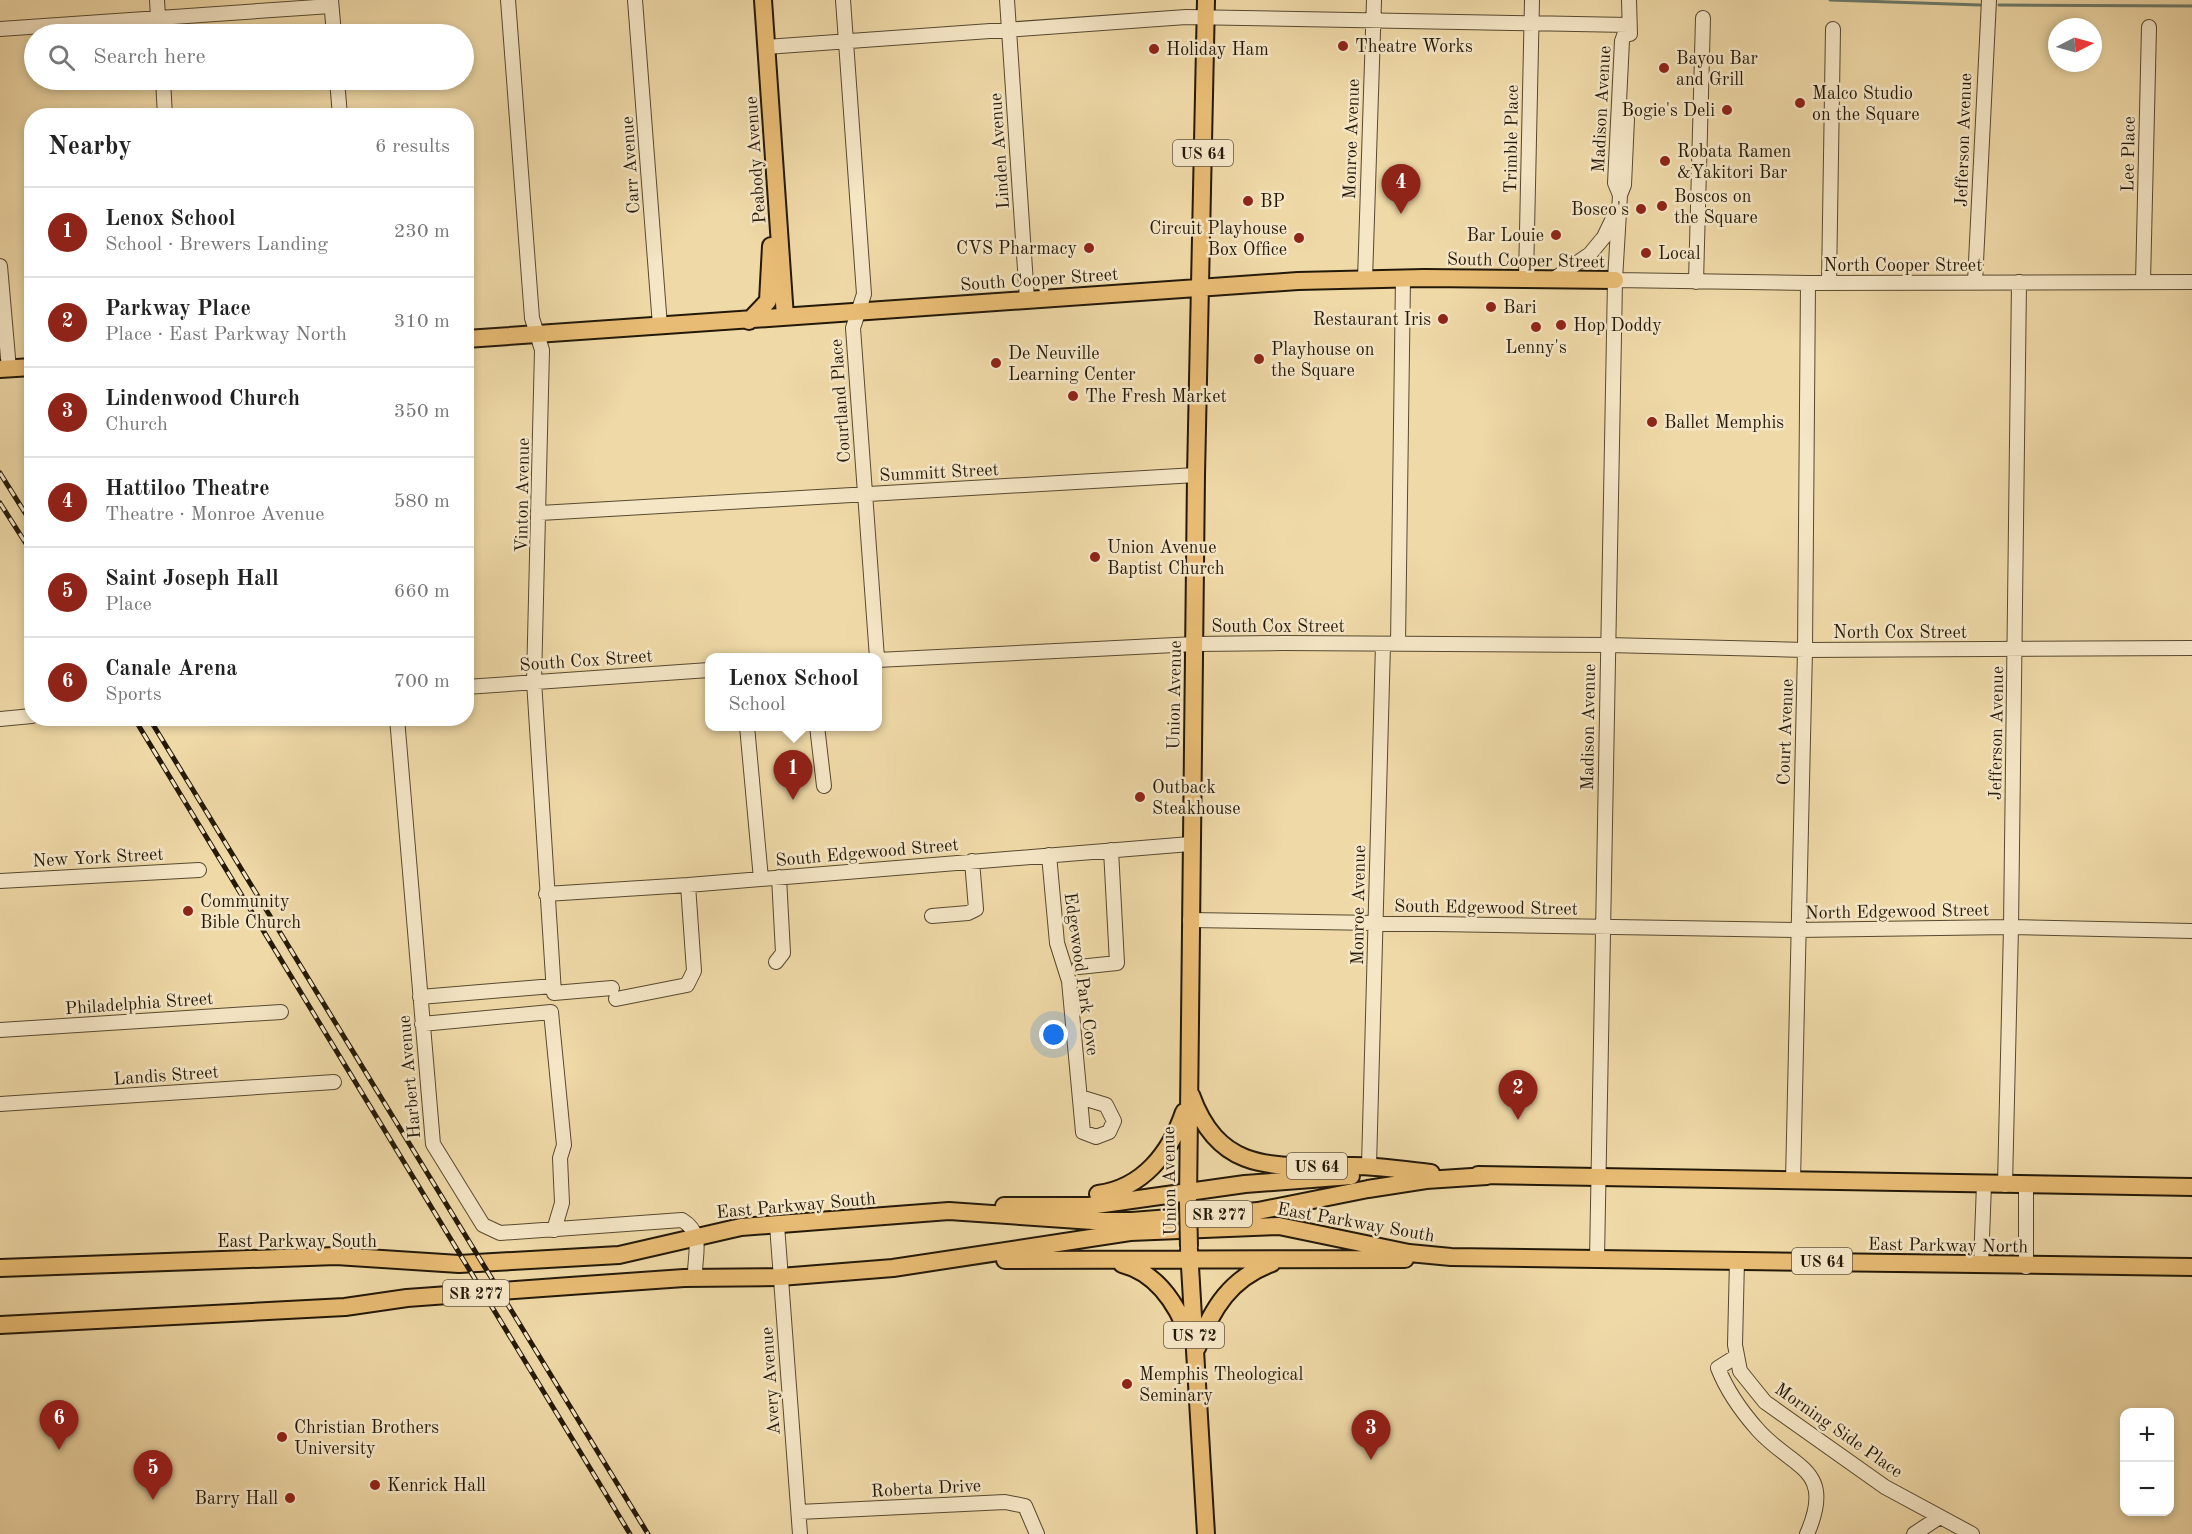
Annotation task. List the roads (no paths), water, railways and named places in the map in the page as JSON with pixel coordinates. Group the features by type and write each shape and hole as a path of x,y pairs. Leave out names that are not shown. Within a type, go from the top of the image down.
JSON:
{"main road":[{"name":"Peabody Avenue","path":"763,0 785,317"},
{"name":"Union Avenue","path":"1206,0 1190,844 1187,1197 1206,1534"},
{"path":"749,321 768,301 772,227 778,220"},
{"name":"South Cooper Street","path":"474,338 749,321 1199,287 1403,278 1615,280"},
{"path":"4,369 24,368"},
{"name":"US 64","path":"1188,1085 1197,1112 1221,1145 1241,1158 1268,1165 1369,1166 1487,1176 2192,1187"},
{"path":"949,1211 1116,1192 1135,1183 1154,1166 1172,1140 1188,1103"},
{"path":"1023,1204 1089,1206 1187,1197 1312,1179 1432,1173"},
{"name":"East Parkway South","path":"0,1268 336,1256 459,1264 619,1255 697,1235 741,1227 949,1211 1093,1221 1143,1220 1258,1212 1368,1189 1426,1180 1487,1176"},
{"name":"East Parkway South","path":"0,1325 345,1307 408,1298 695,1278 780,1277 893,1268 1095,1235 1279,1226 1409,1254 1451,1257"},
{"path":"952,1260 1108,1260 1189,1253"},
{"name":"US 64","path":"1189,1253 1281,1260 1451,1257"},
{"name":"East Parkway North","path":"1451,1257 2192,1268"},
{"path":"1108,1260 1131,1266 1153,1278 1171,1300 1184,1322 1195,1354"},
{"path":"1195,1354 1218,1302 1236,1282 1256,1269 1281,1260"}],"street":[{"path":"157,0 158,24"},
{"name":"Vinton Avenue","path":"508,0 532,318 542,350 540,513 534,681 553,990"},
{"name":"Carr Avenue","path":"635,0 660,326"},
{"name":"Courtland Place","path":"843,0 864,294 853,328 877,653"},
{"name":"Linden Avenue","path":"1007,0 1027,299"},
{"name":"Monroe Avenue","path":"1365,280 1374,0"},
{"name":"Trimble Place","path":"1526,278 1532,0"},
{"name":"Madison Avenue","path":"1597,1259 1615,280 1619,200 1615,183 1622,41 1628,25 1629,0"},
{"name":"Jefferson Avenue","path":"1976,282 1989,0"},
{"path":"61,24 331,3 333,24"},
{"path":"766,47 1186,17 1628,25"},
{"path":"1696,282 1703,18"},
{"path":"0,29 24,27"},
{"name":"Lee Place","path":"2143,282 2149,27"},
{"path":"1829,283 1833,29"},
{"path":"163,90 164,108"},
{"path":"338,90 339,108"},
{"path":"1554,279 1590,254 1604,237 1619,200"},
{"path":"0,266 4,369"},
{"path":"1398,644 1403,278"},
{"name":"North Cooper Street","path":"1615,280 1808,283 2192,282"},
{"name":"Jefferson Avenue","path":"2005,1185 2011,927 2019,282"},
{"name":"Court Avenue","path":"1793,1181 1805,650 1808,283"},
{"name":"Summitt Street","path":"540,513 1196,475"},
{"name":"South Cox Street","path":"882,658 1195,644 1608,645"},
{"name":"Monroe Avenue","path":"1369,1166 1383,644"},
{"name":"North Cox Street","path":"1608,645 1805,650 2192,648"},
{"name":"South Cox Street","path":"474,686 705,670"},
{"path":"0,719 24,717"},
{"name":"Harbert Avenue","path":"398,726 433,1144 442,1164 483,1225 500,1233 682,1221 693,1227 697,1235"},
{"path":"747,731 761,879"},
{"path":"818,731 824,786"},
{"name":"South Edgewood Street","path":"546,894 688,885 1190,844"},
{"path":"1078,967 1117,963 1111,850"},
{"name":"Edgewood Park Cove","path":"1049,855 1057,943 1069,981 1080,1097"},
{"path":"932,916 968,913 976,909 972,861"},
{"name":"New York Street","path":"0,881 199,870"},
{"path":"776,962 783,952 779,877"},
{"path":"420,997 553,990 614,993 687,985 692,980 694,971 688,885"},
{"name":"South Edgewood Street","path":"1190,920 1602,927"},
{"name":"North Edgewood Street","path":"1602,927 1797,930 2011,927 2192,930"},
{"name":"Philadelphia Street","path":"0,1030 281,1012"},
{"path":"422,1024 551,1012 564,1145 560,1158 562,1203 554,1230"},
{"name":"Landis Street","path":"0,1104 334,1083"},
{"path":"1981,1264 1984,1184"},
{"path":"2026,1184 2026,1267"},
{"name":"Avery Avenue","path":"777,1225 800,1534"},
{"path":"695,1278 697,1235"},
{"name":"Morning Side Place","path":"1737,1260 1737,1356 1740,1371 1765,1402 1885,1487 1938,1518 1972,1534"},
{"path":"1737,1356 1718,1368 1725,1386 1760,1432 1799,1463 1813,1483 1817,1511 1807,1534"},
{"name":"Roberta Drive","path":"799,1512 1005,1502 1024,1506 1037,1534"},
{"path":"1914,1534 1938,1518"}],"waterway":[{"path":"1830,0 1980,5"},
{"path":"1999,5 2192,6"}],"railway":[{"path":"0,473 24,511"},
{"path":"0,503 24,540"},
{"path":"139,726 630,1534"},
{"path":"154,726 648,1534"}],"place":[{"name":"Theatre Works","path":"1343,46"},
{"name":"Holiday Ham","path":"1154,49"},
{"name":"Bayou Bar and Grill","path":"1664,68"},
{"name":"Malco Studio on the Square","path":"1800,103"},
{"name":"Bogie's Deli","path":"1727,110"},
{"name":"Robata Ramen &Yakitori Bar","path":"1665,161"},
{"name":"BP","path":"1248,201"},
{"name":"Boscos on the Square","path":"1662,206"},
{"name":"Bosco's","path":"1641,209"},
{"name":"Hattiloo Theatre","path":"1401,214"},
{"name":"Bar Louie","path":"1556,235"},
{"name":"Circuit Playhouse Box Office","path":"1299,238"},
{"name":"CVS Pharmacy","path":"1089,248"},
{"name":"Local","path":"1646,253"},
{"name":"Bari","path":"1491,307"},
{"name":"Restaurant Iris","path":"1443,319"},
{"name":"Hop Doddy","path":"1561,325"},
{"name":"Lenny's","path":"1536,327"},
{"name":"Playhouse on the Square","path":"1259,359"},
{"name":"De Neuville Learning Center","path":"996,363"},
{"name":"The Fresh Market","path":"1073,396"},
{"name":"Ballet Memphis","path":"1652,422"},
{"name":"Union Avenue Baptist Church","path":"1095,557"},
{"name":"Outback Steakhouse","path":"1140,797"},
{"name":"Lenox School","path":"793,800"},
{"name":"Community Bible Church","path":"188,911"},
{"name":"Parkway Place","path":"1518,1120"},
{"name":"Memphis Theological Seminary","path":"1127,1384"},
{"name":"Christian Brothers University","path":"282,1437"},
{"name":"Canale Arena","path":"59,1450"},
{"name":"Lindenwood Church","path":"1371,1460"},
{"name":"Kenrick Hall","path":"375,1485"},
{"name":"Barry Hall","path":"290,1498"},
{"name":"Saint Joseph Hall","path":"153,1500"}]}
